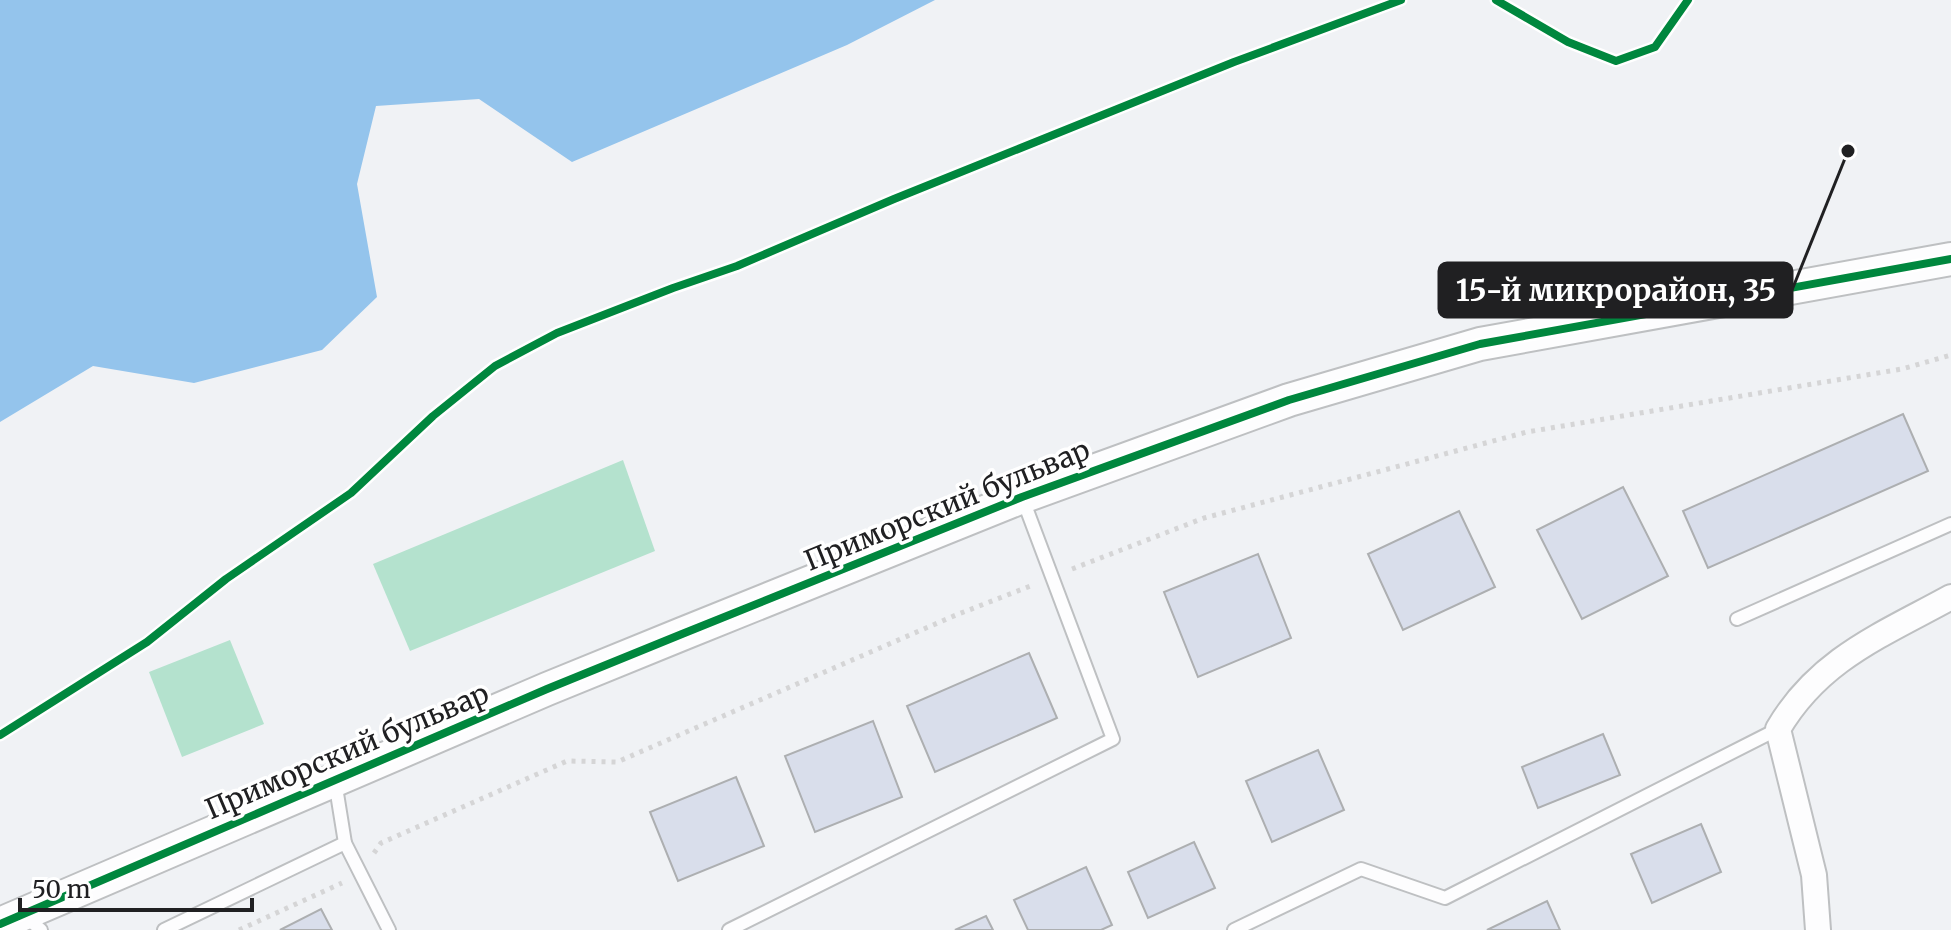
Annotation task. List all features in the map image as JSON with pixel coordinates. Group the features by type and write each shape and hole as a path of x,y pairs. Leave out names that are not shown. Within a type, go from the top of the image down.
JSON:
{"street":[{"name":"Приморский бульвар","path":"21,923 335,780 547,689 1022,497 1289,400 1480,344 1951,259"},
{"path":"1818,930 1814,875 1778,729 1791,706 1841,657 1951,597"}],"lane":[{"path":"729,930 1113,739 1022,497"},
{"path":"1737,619 1951,524"},
{"path":"1234,930 1361,869 1445,898 1778,729"},
{"path":"335,780 345,843 389,930"},
{"path":"164,930 345,843"}],"green space":[{"path":"623,460 655,551 410,651 373,564"},
{"path":"230,640 264,724 182,757 149,672"}],"water":[{"path":"0,0 935,0 847,45 572,162 479,99 376,106 357,184 377,297 322,350 194,383 93,366 0,422"}],"building":[{"path":"1903,414 1928,471 1708,568 1683,511"},
{"path":"1623,487 1668,576 1582,619 1537,530"},
{"path":"1459,511 1495,587 1403,630 1368,554"},
{"path":"1258,554 1291,638 1198,677 1164,592"},
{"path":"1029,653 1057,718 935,772 907,706"},
{"path":"873,721 902,797 815,832 785,756"},
{"path":"1603,734 1620,775 1538,808 1522,767"},
{"path":"1318,750 1344,810 1272,842 1246,781"},
{"path":"736,777 764,846 678,881 650,812"},
{"path":"1701,824 1721,872 1652,903 1631,854"},
{"path":"1194,842 1215,888 1148,918 1128,872"},
{"path":"1086,867 1112,925 1101,930 1028,930 1014,900"},
{"path":"1547,901 1560,930 1487,930"},
{"path":"321,909 332,930 280,930"},
{"path":"986,916 993,930 955,930"}],"cycle path":[{"path":"0,735 147,642 226,579 351,493 433,416 495,366 557,333 737,266 1234,62 1401,0"},
{"path":"1496,0 1568,42 1616,61 1655,47 1688,0"},
{"path":"0,924 682,634 1022,497 1289,400 1480,344 1951,259"}],"place":[{"name":"15-й микрорайон, 35","path":"1848,151"}]}
